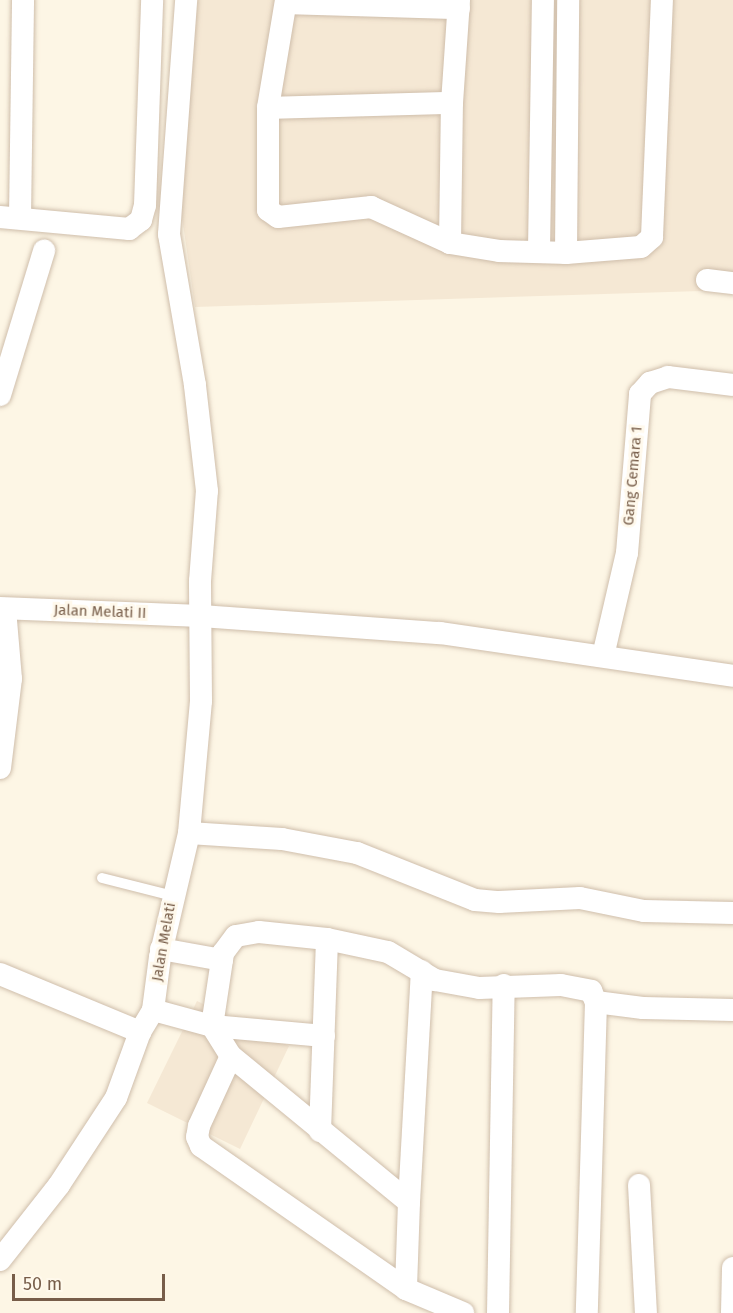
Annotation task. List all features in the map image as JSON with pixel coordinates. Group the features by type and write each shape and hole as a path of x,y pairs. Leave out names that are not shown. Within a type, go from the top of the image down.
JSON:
{"street":[{"path":"23,0 10,218 129,229 141,220 146,205 152,0"},
{"name":"Jalan Melati","path":"0,1260 59,1185 116,1098 140,1032 153,1010 161,949 189,833 201,701 200,581 207,490 195,385 169,234 186,0"},
{"path":"539,250 543,0"},
{"path":"566,253 568,0"},
{"path":"450,243 452,103 459,4 286,1 268,108 267,200 273,216 371,207 450,243 500,251 539,250 566,253 642,248 652,237 662,0"},
{"path":"268,108 452,103"},
{"path":"2,380 44,251"},
{"path":"707,280 733,283"},
{"name":"Gang Cemara 1","path":"603,656 627,553 640,394 650,383 668,377 733,385"},
{"path":"0,768 10,679 2,608"},
{"name":"Jalan Melati II","path":"2,608 201,616 440,633 733,676"},
{"path":"189,833 282,839 357,853 475,900 499,902 553,896 580,898 644,911 733,913"},
{"path":"409,1202 231,1056 212,1026 222,960 230,940 246,933 327,939 388,952 435,980 479,988 504,985 579,986 591,992 596,1002 587,1313"},
{"path":"320,1131 327,939"},
{"path":"161,949 222,960"},
{"path":"406,1289 422,971"},
{"path":"0,974 140,1032"},
{"path":"498,1313 504,985"},
{"path":"596,1002 643,1008 733,1010"},
{"path":"153,1010 212,1026 324,1036"},
{"path":"231,1056 199,1126 197,1137 201,1146 406,1289 463,1313"},
{"path":"639,1185 646,1313"},
{"path":"732,1313 733,1268"}],"lane":[{"path":"102,878 172,896"}],"shaded area":[{"path":"198,0 733,0 733,290 195,307 179,196"},
{"path":"197,1001 289,1046 240,1149 147,1103"}]}
